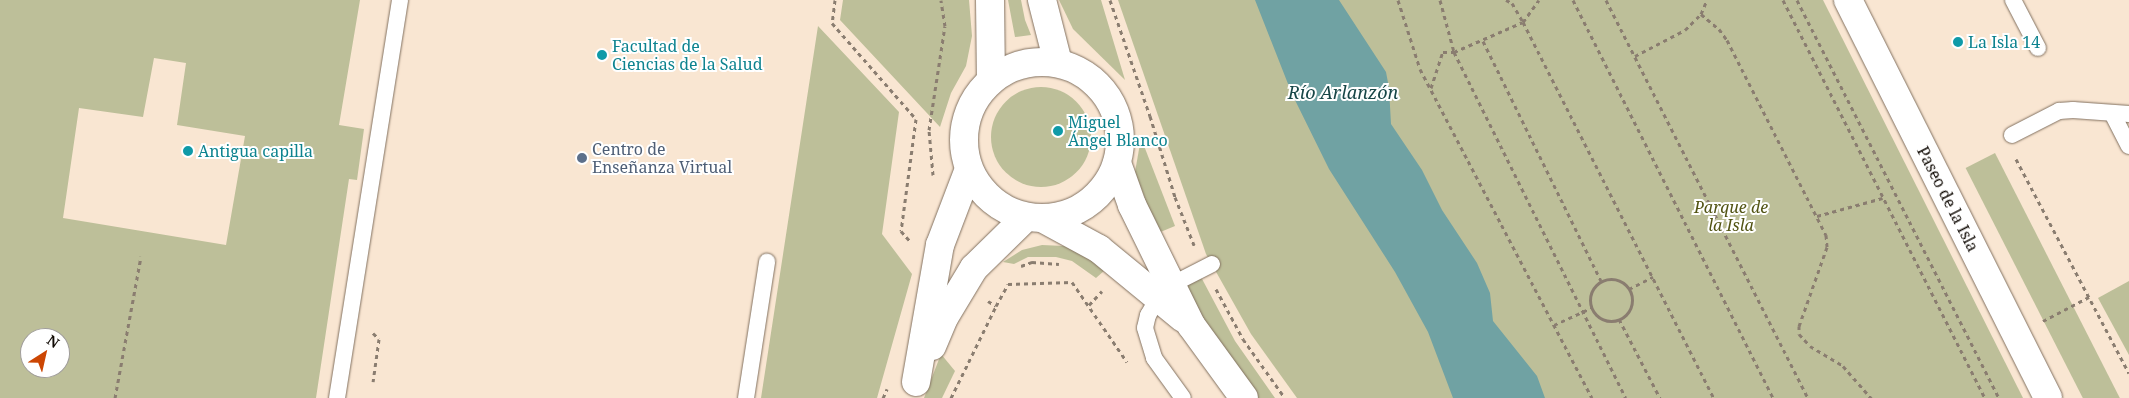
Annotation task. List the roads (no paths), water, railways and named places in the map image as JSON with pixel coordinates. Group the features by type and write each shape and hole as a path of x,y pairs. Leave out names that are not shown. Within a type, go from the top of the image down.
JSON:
{"main road":[{"path":"990,0 991,80"},
{"path":"1042,0 1058,63"},
{"name":"Paseo de la Isla","path":"1848,0 2048,398"},
{"path":"913,390 945,316 974,268 1034,218 1071,212 1096,197 1109,182 1117,163 1121,145 1120,127 1114,109 1105,92 1092,79 1076,69 1058,63 1041,61 1023,63 1006,70 991,80 977,94 966,121 964,150 969,169 978,186 991,200 1007,210 1034,218 1099,249 1165,291"},
{"path":"1117,163 1165,291 1244,398"},
{"path":"913,390 940,245 969,169"}],"lane":[{"path":"337,398 400,0"},
{"path":"2013,0 2038,48"},
{"path":"2012,134 2059,111 2073,110 2129,114"},
{"path":"2112,113 2129,146"},
{"path":"746,398 767,262"},
{"path":"1183,398 1154,358 1145,328 1148,315 1165,291 1208,266"}],"water":[{"name":"Río Arlanzón","path":"1255,0 1339,0 1386,72 1391,124 1422,170 1442,210 1477,263 1490,293 1493,321 1537,376 1545,398 1453,398 1428,332 1395,272 1329,169 1292,94"}],"place":[{"name":"La Isla 14","path":"1958,42"},
{"name":"Facultad de Ciencias de la Salud","path":"602,55"},
{"name":"Miguel Ángel Blanco","path":"1058,131"},
{"name":"Antigua capilla","path":"188,151"},
{"name":"Centro de Enseñanza Virtual","path":"582,158"}],"park label":[{"name":"Parque de la Isla","path":"1731,216"}]}
